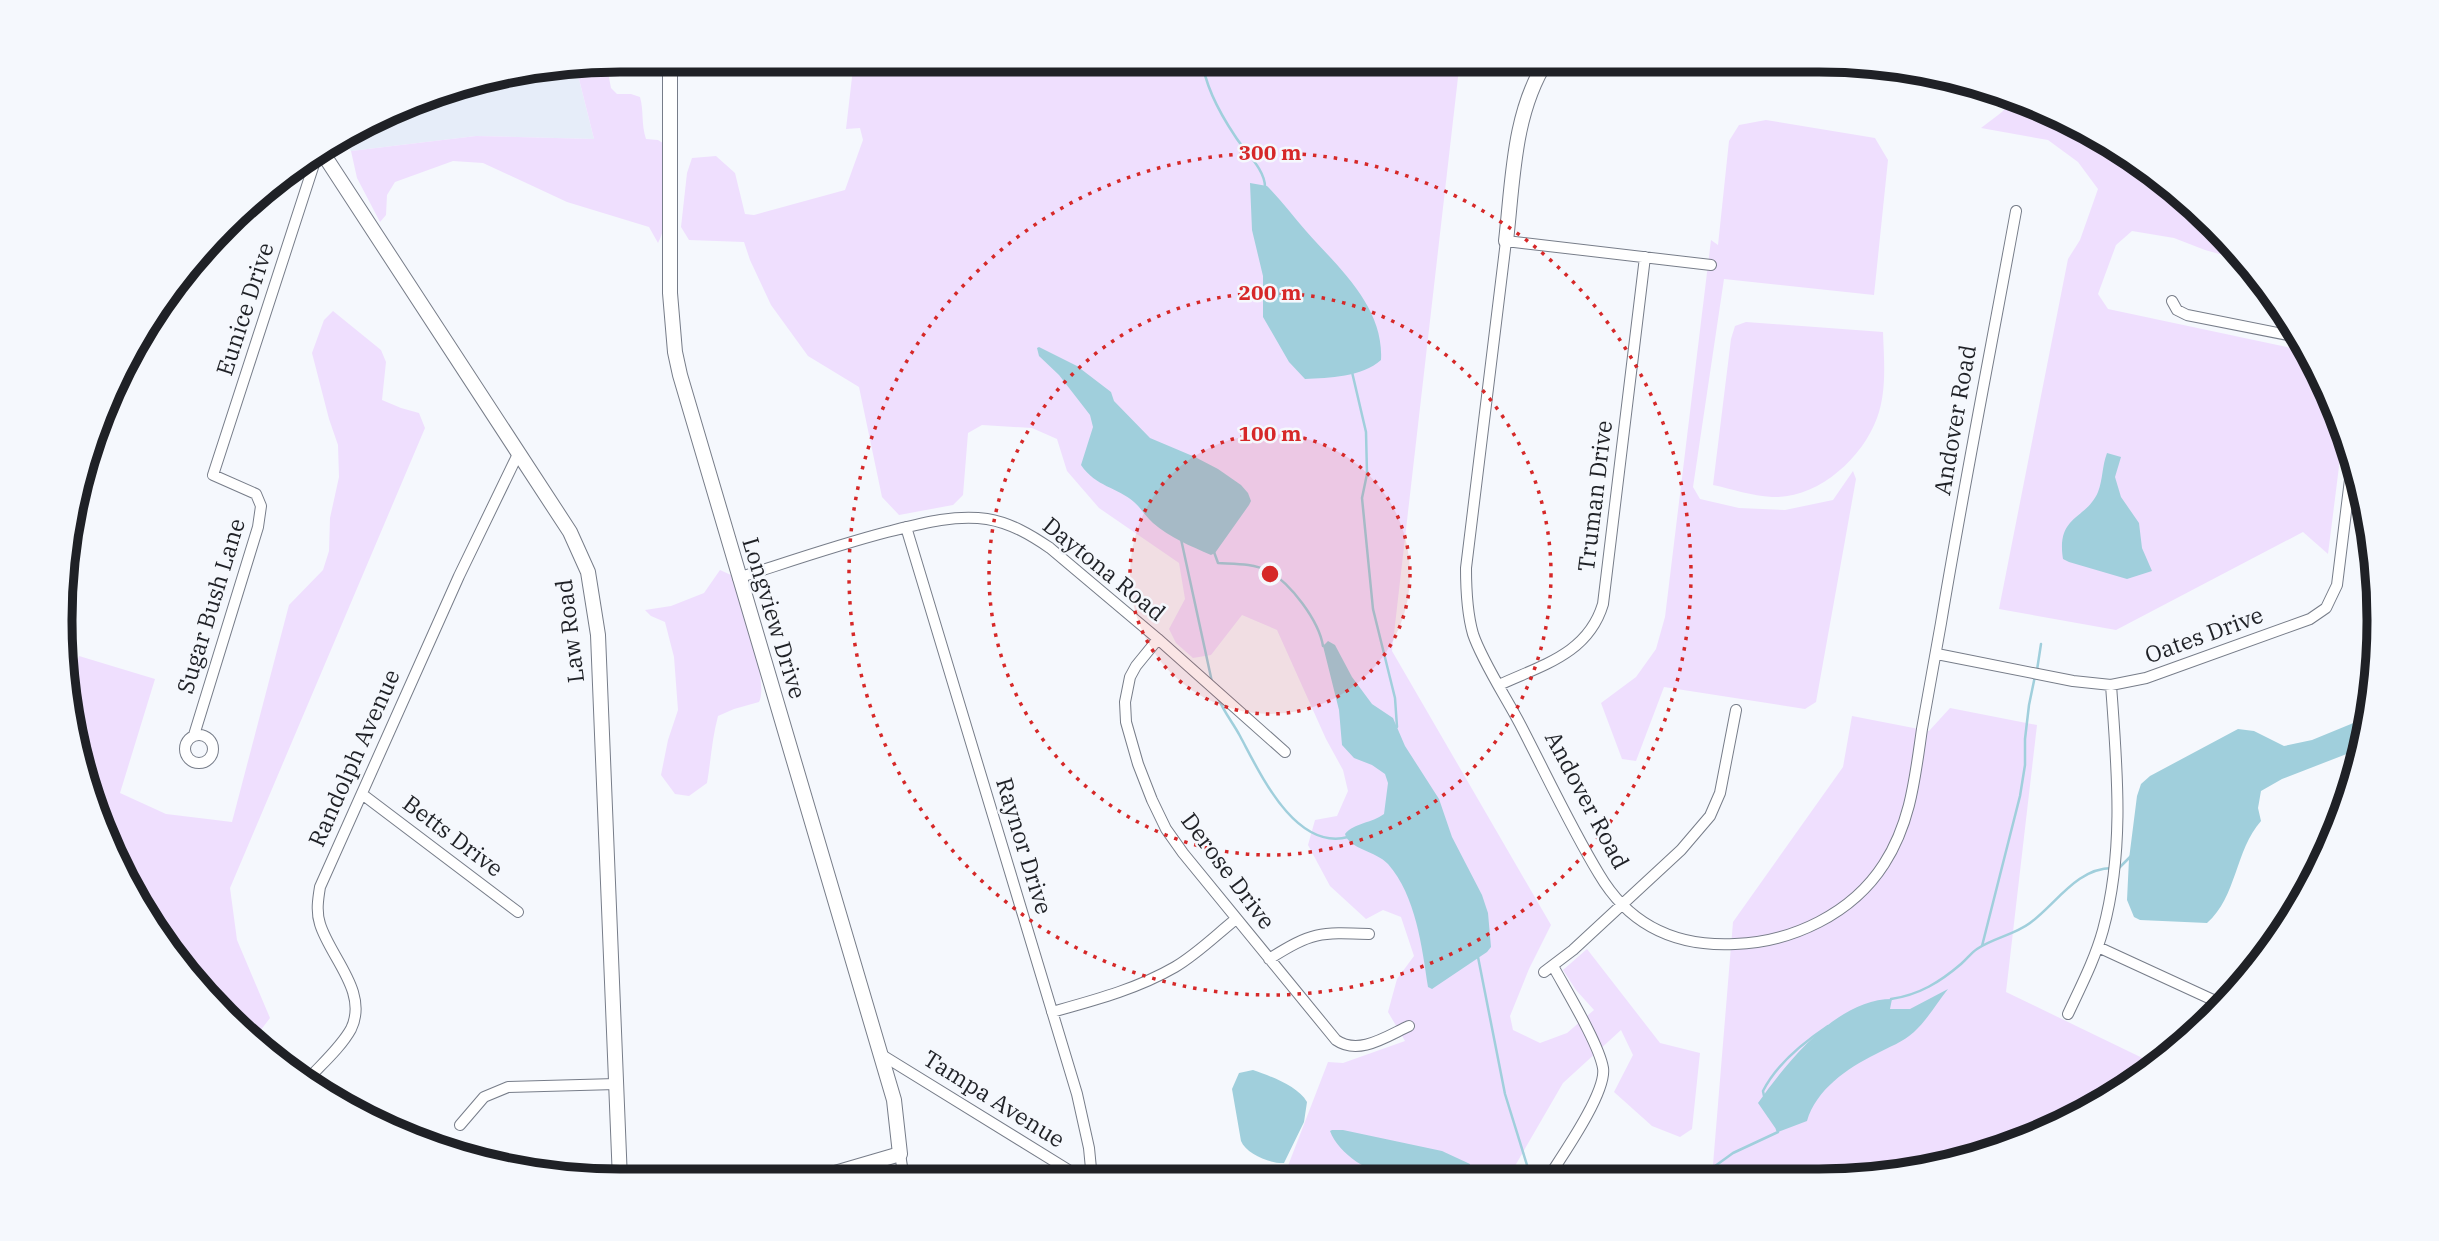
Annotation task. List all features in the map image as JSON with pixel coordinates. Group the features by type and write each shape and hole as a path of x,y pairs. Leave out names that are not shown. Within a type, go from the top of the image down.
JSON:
{"street":[{"name":"Longview Drive","path":"670,72 670,293 675,352 685,396 738,578 882,1055 894,1100 902,1169"},
{"name":"Andover Road","path":"1540,72 1522,114 1466,577 1468,612 1474,638 1601,879 1633,916 1670,936 1729,945 1767,941 1792,934 1827,918 1863,890 1878,873 1904,826 1912,798 2016,211"},
{"name":"Law Road","path":"326,158 570,531 592,585 598,635 620,1169"},
{"name":"Eunice Drive","path":"213,475 314,166"},
{"path":"1506,241 1712,265"},
{"name":"Truman Drive","path":"1499,685 1571,651 1586,638 1599,616 1603,604 1645,257"},
{"path":"2172,301 2177,310 2187,315 2287,335"},
{"name":"Randolph Avenue","path":"312,1074 346,1036 354,1019 356,1006 353,993 320,925 317,900 320,887 459,576 519,452"},
{"name":"Sugar Bush Lane","path":"194,735 258,527 261,506 256,494 213,475"},
{"name":"Oates Drive","path":"1937,654 2073,681 2111,685 2146,678 2310,619 2321,612 2333,597 2337,585 2350,481"},
{"name":"Daytona Road","path":"738,578 906,527 967,518 986,519 1023,531 1050,548 1285,752"},
{"name":"Raynor Drive","path":"906,527 1077,1094 1091,1169"},
{"name":"Derose Drive","path":"1158,639 1143,655 1130,677 1125,702 1126,722 1139,764 1166,829 1236,919 1341,1043 1366,1045 1409,1026"},
{"path":"2068,1014 2098,947 2112,889 2117,853 2116,755 2111,685"},
{"path":"1554,1169 1601,1088 1603,1067 1593,1043 1548,969 1623,905 1681,850 1710,816 1720,793 1736,710"},
{"name":"Betts Drive","path":"362,794 518,912"},
{"path":"1052,1012 1116,994 1147,981 1178,965 1236,919"},
{"path":"1269,959 1297,942 1321,933 1369,934"},
{"path":"2098,947 2214,1001"},
{"name":"Tampa Avenue","path":"882,1055 1067,1169"},
{"path":"460,1125 484,1097 508,1087 616,1084"},
{"path":"849,1169 900,1154"}],"shaded area":[{"path":"608,72 611,88 617,94 640,97 646,139 658,140 666,145 665,222 658,243 649,227 567,202 483,163 453,161 395,182 387,195 386,215 380,222 357,178 351,151 476,136 594,139 578,74"},
{"path":"853,72 1459,72 1392,651 1551,925 1510,1016 1513,1030 1540,1043 1567,1033 1594,1010 1563,970 1587,949 1660,1043 1700,1053 1692,1129 1680,1137 1652,1126 1614,1092 1633,1055 1621,1030 1563,1083 1513,1169 1287,1169 1328,1062 1343,1063 1405,1041 1388,1012 1397,979 1414,956 1401,917 1383,910 1366,919 1330,886 1308,845 1315,820 1337,816 1348,791 1343,770 1326,739 1277,630 1242,615 1211,655 1193,658 1176,643 1169,629 1185,599 1179,563 1099,508 1067,471 1057,439 1032,428 982,425 968,433 963,495 953,505 899,515 882,497 859,387 808,356 771,305 744,242 689,240 681,227 687,173 692,158 716,156 735,173 745,214 754,215 845,190 863,140 860,128 846,129"},
{"path":"578,74 594,139 476,136 351,151 346,145 378,128 444,101 513,82"},
{"path":"2007,106 2061,128 2123,164 2180,208 2229,257 2174,238 2132,231 2116,245 2098,294 2108,309 2296,349 2311,378 2341,453 2328,554 2303,532 2116,630 1999,609 2068,259 2080,240 2098,189 2078,162 2048,140 1981,128"},
{"path":"1766,120 1875,138 1888,160 1874,295 1724,279 1693,487 1700,499 1739,508 1785,510 1833,500 1853,471 1856,479 1816,702 1805,709 1664,687 1636,761 1622,759 1601,703 1636,677 1656,649 1665,617 1711,240 1718,245 1729,141 1739,125"},
{"path":"333,311 381,350 386,362 382,400 419,413 425,428 230,888 237,940 270,1018 259,1033 232,1009 185,955 145,895 128,863 90,763 74,670 79,656 155,679 120,793 166,814 232,822 289,605 323,570 329,551 330,518 339,477 338,445 312,353 324,320"},
{"path":"1746,322 1883,332 1882,397 1870,433 1861,448 1836,474 1821,484 1789,496 1750,494 1713,485 1731,339 1735,326"},
{"path":"720,570 731,575 746,621 760,677 759,702 718,716 707,783 689,796 675,794 661,775 678,710 674,657 665,622 645,610 671,606 704,593"},
{"path":"1950,708 2037,725 2006,992 2147,1060 2093,1096 2061,1113 1961,1151 1890,1165 1854,1168 1713,1169 1733,922 1843,767 1852,716 1929,731"}],"water":[{"path":"1250,183 1267,186 1357,290 1375,323 1380,341 1381,360 1373,366 1345,376 1305,379 1289,362 1263,317 1263,276 1252,230"},
{"path":"1039,347 1077,366 1111,392 1114,401 1150,438 1218,469 1248,493 1251,501 1249,505 1215,553 1211,555 1166,533 1150,521 1134,502 1093,478 1081,465 1093,427 1090,415 1059,375 1039,356"},
{"path":"2107,453 2121,457 2115,477 2121,497 2139,523 2142,548 2152,571 2127,579 2063,559 2064,534 2098,492"},
{"path":"1328,641 1335,645 1352,677 1372,704 1393,718 1405,746 1439,799 1452,837 1482,895 1488,913 1491,947 1432,989 1428,987 1416,922 1398,877 1388,864 1352,843 1345,834 1384,814 1388,783 1385,774 1354,758 1342,745 1339,710 1323,646"},
{"path":"2358,721 2351,752 2282,779 2261,791 2258,808 2261,821 2252,833 2224,900 2207,923 2140,920 2134,917 2127,900 2129,859 2141,784 2150,776 2238,729 2254,731 2284,746 2312,740"},
{"path":"1948,989 1914,1032 1844,1073 1817,1099 1807,1121 1778,1132 1758,1103 1783,1069 1815,1036 1852,1009 1892,999 1890,1009 1910,1009"},
{"path":"1253,1070 1290,1086 1307,1102 1304,1122 1284,1163 1260,1157 1248,1150 1241,1141 1232,1089 1239,1073"},
{"path":"1343,1130 1442,1151 1470,1164 1471,1169 1370,1169 1356,1162 1340,1148 1330,1131"}],"waterway":[{"path":"1205,72 1219,109 1258,167 1265,187"},
{"path":"1352,372 1366,432 1367,474 1362,498 1373,609 1395,698 1397,727"},
{"path":"1181,539 1212,682"},
{"path":"1214,552 1218,563 1243,564 1277,576 1310,614 1325,646"},
{"path":"2037,670 2041,644"},
{"path":"1982,946 2020,796 2029,705 2035,676"},
{"path":"1218,698 1269,788 1296,821 1312,832 1329,838 1348,837"},
{"path":"2119,868 2131,856"},
{"path":"1891,999 1920,991 1937,982 1977,949 2030,923 2078,880 2099,870 2112,868"},
{"path":"1478,957 1505,1094 1528,1169"},
{"path":"1764,1096 1763,1091 1783,1063 1828,1026"},
{"path":"1711,1169 1733,1153 1778,1132 1777,1129"}]}
